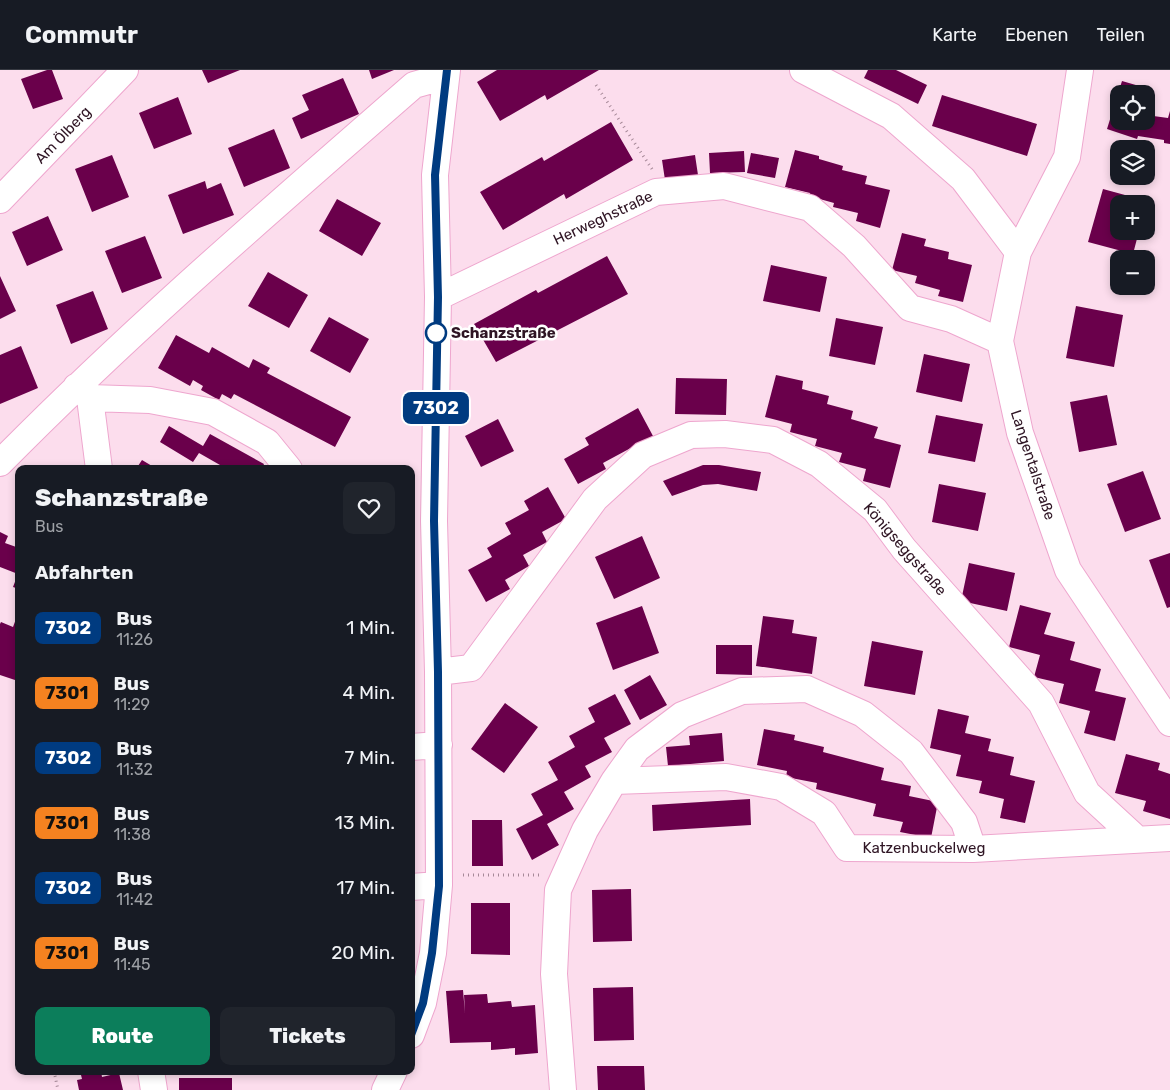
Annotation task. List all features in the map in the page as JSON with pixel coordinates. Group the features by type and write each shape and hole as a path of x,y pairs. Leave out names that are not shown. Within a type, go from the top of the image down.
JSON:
{"street":[{"name":"Am Ölberg","path":"0,200 125,70"},
{"path":"803,70 891,116 963,179 1018,252"},
{"name":"Langentalstraße","path":"1080,70 1067,157 1018,252 1000,341 1020,433 1068,570 1170,722"},
{"path":"0,463 82,392 186,284 414,85 446,73 435,175 438,297 434,521 438,672 439,881 432,953 423,1003 415,1024"},
{"name":"Herweghstraße","path":"438,297 656,192 724,186 810,208 854,246 910,308 951,320 1000,341"},
{"path":"82,392 98,465"},
{"path":"82,392 150,400 213,412 267,442 286,465"},
{"name":"Königseggstraße","path":"438,672 471,668 595,499 643,455 691,435 725,434 773,440 819,464 875,510 904,549 1041,703 1087,793 1137,839"},
{"path":"563,1090 554,974 558,890 585,830 614,781 638,749 682,715 742,691 807,689 863,714 912,752 964,822 974,849"},
{"path":"415,747 439,745"},
{"name":"Katzenbuckelweg","path":"614,781 726,777 781,787 824,813 847,848 974,849 1170,838"},
{"path":"415,886 439,881"},
{"path":"152,1075 154,1090"},
{"path":"385,1090 392,1075"}],"path":[{"path":"596,85 666,191"},
{"path":"439,881 565,874"},
{"path":"55,1075 58,1090"}],"building":[{"path":"52,70 63,99 33,109 21,79"},
{"path":"202,70 240,70 208,83"},
{"path":"369,70 394,70 372,79"},
{"path":"497,70 599,70 547,100 545,95 500,121 477,82"},
{"path":"868,70 896,70 927,85 918,104 864,78"},
{"path":"343,78 359,114 301,139 292,118 309,110 302,95"},
{"path":"1122,81 1136,85 1121,85"},
{"path":"942,95 1037,124 1027,156 932,126"},
{"path":"178,97 192,134 154,149 139,113"},
{"path":"1170,111 1170,144 1164,143 1164,140 1138,136 1137,139 1110,130 1155,130 1155,116 1168,118"},
{"path":"1110,119 1110,130 1107,129"},
{"path":"611,122 633,160 566,199 564,194 503,230 480,192 542,157 544,161"},
{"path":"274,129 290,168 244,187 228,148"},
{"path":"795,150 819,156 819,159 843,166 842,170 867,176 865,184 890,190 880,228 856,221 858,213 833,207 834,203 809,196 810,193 785,187"},
{"path":"744,151 745,172 710,173 709,153"},
{"path":"751,153 779,158 775,178 747,173"},
{"path":"112,155 129,197 92,212 75,169"},
{"path":"695,155 698,175 665,180 662,160"},
{"path":"205,181 207,189 221,183 234,215 183,234 168,195"},
{"path":"1103,189 1125,195 1110,195 1110,240 1137,240 1134,250 1118,250 1088,242"},
{"path":"337,199 381,223 362,256 319,231"},
{"path":"48,216 63,250 27,266 12,232"},
{"path":"902,233 926,239 924,246 949,252 948,259 972,265 963,302 938,296 940,290 915,283 917,276 892,270"},
{"path":"145,236 162,278 122,293 105,251"},
{"path":"607,256 628,294 496,362 474,324 536,290 538,293"},
{"path":"771,265 827,277 820,312 763,301"},
{"path":"268,272 308,295 289,328 248,306"},
{"path":"0,276 16,311 0,319"},
{"path":"93,291 108,329 71,344 56,305"},
{"path":"1076,306 1123,315 1114,367 1066,358"},
{"path":"329,317 369,339 350,373 310,351"},
{"path":"836,318 883,327 875,365 829,356"},
{"path":"176,335 209,353 212,347 249,368 253,359 270,368 267,373 351,417 335,447 234,394 231,399 222,394 219,400 201,390 203,386 193,380 190,386 158,368"},
{"path":"21,346 38,388 0,404 0,355"},
{"path":"924,354 970,364 962,402 916,392"},
{"path":"776,375 803,381 802,389 829,396 827,404 853,411 851,419 878,427 874,438 901,445 890,488 863,481 866,469 839,462 842,453 815,446 817,439 790,432 792,424 765,417"},
{"path":"676,378 727,379 726,415 675,414"},
{"path":"1107,395 1117,445 1079,452 1070,402"},
{"path":"638,408 653,436 603,463 606,469 578,484 564,459 589,445 585,438"},
{"path":"936,415 983,424 975,462 928,453"},
{"path":"498,419 514,451 481,467 465,436"},
{"path":"169,426 203,446 210,434 264,464 220,465 199,453 193,462 160,442"},
{"path":"142,460 150,465 139,465"},
{"path":"703,465 719,465 761,472 757,491 718,484 703,485 672,496 663,481"},
{"path":"1143,471 1161,519 1125,532 1107,484"},
{"path":"939,484 986,493 978,531 932,522"},
{"path":"548,487 566,519 542,532 547,542 523,555 529,566 505,580 510,589 486,602 468,570 492,557 487,548 511,534 505,523 529,510 524,501"},
{"path":"0,532 8,536 5,543 15,547 15,573 0,567"},
{"path":"642,536 660,578 614,599 595,557"},
{"path":"1170,553 1170,607 1167,608 1149,560"},
{"path":"969,563 1015,573 1007,611 961,601"},
{"path":"1020,605 1051,613 1044,634 1075,642 1070,660 1101,669 1095,691 1126,698 1115,741 1084,733 1090,711 1059,703 1064,684 1034,677 1040,655 1009,647"},
{"path":"642,606 659,653 613,670 596,623"},
{"path":"763,616 794,620 792,633 817,637 812,674 756,666"},
{"path":"1,622 13,627 15,622 15,680 0,675 0,624"},
{"path":"872,641 923,651 915,695 864,686"},
{"path":"716,645 752,645 752,675 716,674"},
{"path":"650,675 667,705 640,720 624,690"},
{"path":"615,694 631,724 604,738 612,752 585,766 591,777 564,792 574,809 547,824 559,845 532,860 516,829 543,815 531,794 558,780 548,762 575,747 569,736 595,722 588,708"},
{"path":"505,703 538,727 504,773 471,749"},
{"path":"938,709 969,716 965,733 991,739 988,751 1014,757 1010,775 1035,781 1025,823 1000,818 1004,799 979,793 982,781 956,776 961,755 930,748"},
{"path":"764,729 795,735 794,740 824,747 823,752 884,768 881,780 911,786 909,796 938,802 931,838 900,832 903,822 873,816 876,804 816,789 817,783 786,777 787,771 757,765"},
{"path":"722,733 724,761 668,766 666,747 690,745 689,736"},
{"path":"1126,754 1160,763 1158,770 1170,774 1170,819 1143,811 1146,801 1115,793"},
{"path":"750,799 751,825 653,831 652,805"},
{"path":"472,820 502,820 503,866 472,866"},
{"path":"631,889 632,941 593,942 592,890"},
{"path":"471,903 510,903 510,955 471,954"},
{"path":"633,987 634,1040 594,1041 593,988"},
{"path":"463,990 465,1013 464,995 487,994 488,1003 511,1001 512,1007 535,1005 538,1053 515,1055 515,1048 491,1050 491,1042 450,1043 446,991"},
{"path":"597,1066 644,1066 645,1090 598,1090"},
{"path":"81,1075 102,1075 102,1077 119,1075 123,1090 79,1090 77,1080 82,1079"},
{"path":"179,1078 232,1078 232,1090 179,1090"}],"bus line":[{"name":"7302","path":"415,1024 423,1003 432,953 439,886 438,672 434,521 438,297 435,175 447,70"}],"place":[{"name":"Schanzstraße","path":"436,333"}]}
